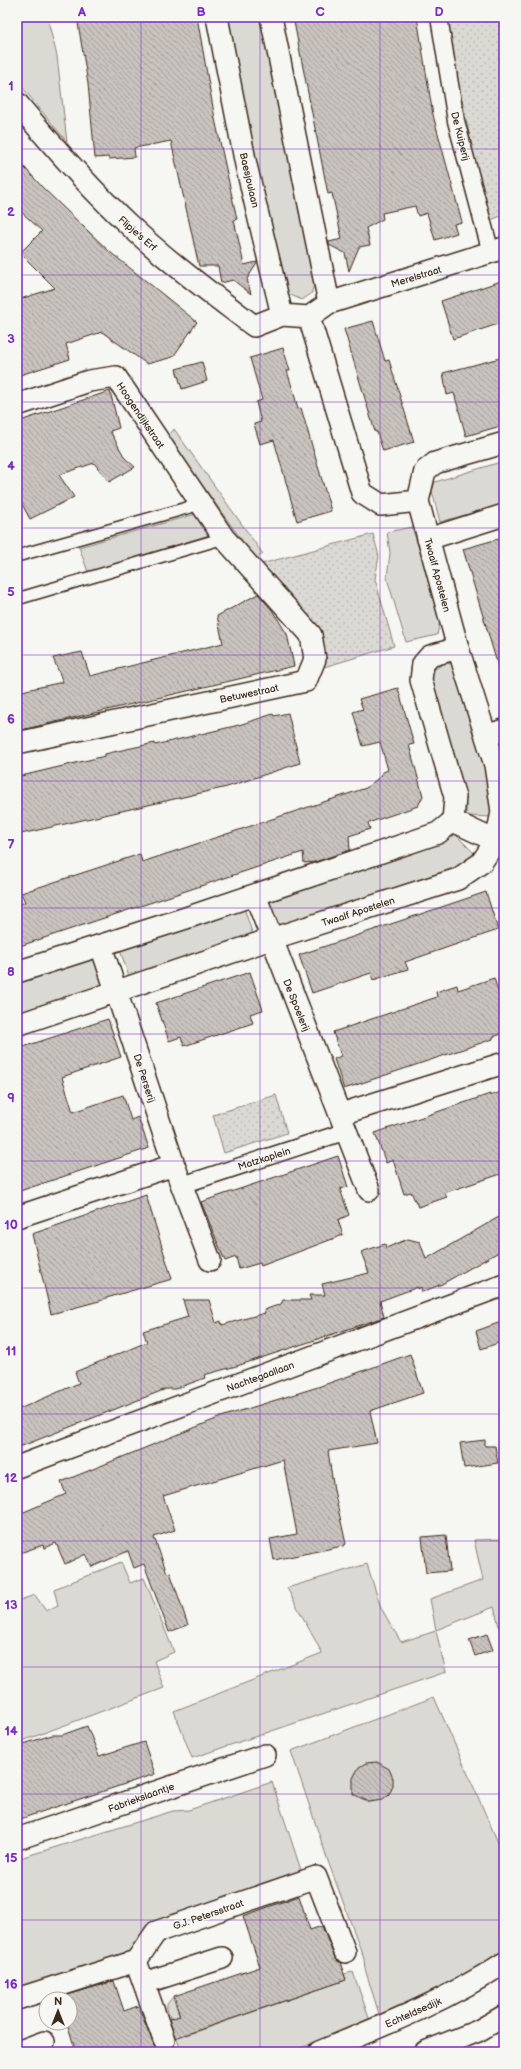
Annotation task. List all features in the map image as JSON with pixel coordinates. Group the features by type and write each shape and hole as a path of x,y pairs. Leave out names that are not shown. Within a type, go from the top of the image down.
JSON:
{"street":[{"name":"Baesjoulaan","path":"217,17 246,165 282,315"},
{"path":"271,17 328,303 309,316 282,315"},
{"name":"De Kuiperij","path":"439,17 456,121 498,250"},
{"name":"Flipje's Erf","path":"17,103 75,171 128,225 180,268 254,326 282,315"},
{"name":"Merelstraat","path":"328,303 498,250"},
{"path":"309,316 362,493 381,505 418,501 425,471 435,463 504,444"},
{"name":"Hoogendijkstraat","path":"17,405 89,382 116,377 224,538"},
{"name":"Twaalf Apostelen","path":"17,1025 271,939 458,879 481,863 500,843 502,812 495,765 495,733 458,648 418,501"},
{"path":"428,539 504,514"},
{"name":"Betuwestraat","path":"17,744 306,681 315,659 310,635 224,538"},
{"path":"17,972 101,946 438,833 453,821 454,797 421,680 423,664 430,656 458,648"},
{"path":"453,821 500,843"},
{"name":"De Spoelerij","path":"255,895 369,1190"},
{"path":"101,946 117,992"},
{"name":"De Perserij","path":"117,992 174,1165 210,1260"},
{"path":"344,1123 504,1063"},
{"name":"Matzkaplein","path":"182,1185 344,1123"},
{"path":"17,1216 174,1165"},
{"name":"Nachtegaallaan","path":"17,1467 504,1285"},
{"name":"Fabriekslaantje","path":"17,1839 265,1755"},
{"name":"G.J. Petersstraat","path":"136,1961 156,1932 316,1877 345,1952"},
{"path":"144,1983 222,1958"},
{"path":"17,1999 136,1961 164,2040"},
{"name":"Echteldsedijk","path":"319,2052 434,2003 480,1980 504,1964"},
{"path":"425,2052 478,2031 504,2016"},
{"path":"17,2052 44,2042"}],"lane":[{"path":"17,556 201,504"},
{"path":"17,599 224,538"}],"shaded area":[{"path":"17,17 47,17 57,56 67,142 17,81"},
{"path":"228,17 266,17 316,280 311,294 302,300 284,292 279,277"},
{"path":"444,17 504,17 504,215 488,221"},
{"path":"174,429 263,554 255,559 168,437"},
{"path":"504,461 504,504 440,522 432,491 435,482"},
{"path":"196,514 209,535 88,572 79,547"},
{"path":"412,527 441,617 437,635 406,642 387,578 390,553 387,532"},
{"path":"373,534 379,556 375,579 394,646 324,667 313,626 261,564"},
{"path":"444,663 457,664 493,791 494,817 466,816 466,805 432,684 432,671"},
{"path":"454,833 476,855 454,868 277,927 267,898"},
{"path":"243,905 253,935 129,977 119,947"},
{"path":"93,956 104,985 17,1014 17,981"},
{"path":"276,1095 287,1133 224,1153 213,1115"},
{"path":"504,1539 504,1645 494,1607 436,1630 430,1599 483,1580 474,1540"},
{"path":"121,1562 130,1583 144,1578 174,1652 154,1661 164,1688 17,1743 17,1601 35,1595 46,1611 58,1605 54,1589"},
{"path":"367,1564 381,1608 401,1642 436,1631 446,1672 192,1758 174,1711 322,1653 287,1588"},
{"path":"434,1697 504,1856 504,1952 475,1971 380,2017 365,1969 364,1959 328,1861 291,1751"},
{"path":"272,1782 301,1870 150,1927 131,1951 17,1992 17,1859 173,1811 189,1810"},
{"path":"353,1972 370,2021 290,2052 179,2052 178,2049 180,2048 167,2009 167,2004 173,1997 186,2035 346,1980 344,1974"}],"building":[{"path":"77,17 197,17 215,119 237,219 234,220 244,265 257,262 247,279 251,294 233,280 221,283 218,266 199,266 171,141 134,148 135,157 109,159 108,157 95,158 88,84"},
{"path":"293,17 417,17 433,115 462,222 454,224 457,233 435,240 427,213 418,216 415,206 382,213 383,219 366,228 370,245 359,247 349,271 345,253 329,245 329,242 342,239 332,193 328,194"},
{"path":"17,159 43,188 110,252 197,322 173,357 147,364 102,332 66,344 70,359 17,376 17,300 55,288 20,253 42,231 17,208"},
{"path":"504,280 504,322 453,339 441,301"},
{"path":"373,321 385,361 389,360 414,442 383,451 377,432 375,432 344,329"},
{"path":"283,348 290,371 287,371 298,409 301,408 331,511 297,521 274,440 260,444 254,424 261,422 256,402 262,400 250,358"},
{"path":"504,357 504,425 466,436 454,393 447,395 443,373"},
{"path":"202,362 207,381 182,389 176,369"},
{"path":"110,391 119,428 110,431 125,458 135,467 109,482 94,463 59,475 74,497 30,519 17,495 17,422"},
{"path":"498,539 504,561 504,672 500,673 463,549"},
{"path":"258,594 272,610 287,634 294,666 17,731 17,692 63,682 53,658 82,652 90,676 223,643 217,616"},
{"path":"398,688 414,744 409,745 423,796 418,806 368,823 370,829 349,836 350,850 315,862 304,863 303,852 17,947 17,905 25,902 21,893 140,854 142,862 366,788 382,775 381,773 388,770 380,742 363,746 353,712 363,709 359,699"},
{"path":"288,713 300,763 227,787 21,834 17,814 17,777 105,756 105,754 122,750 155,743 155,745 239,725 273,714 274,716"},
{"path":"486,892 498,930 405,962 408,969 373,980 371,973 312,993 299,955"},
{"path":"250,972 263,1010 250,1014 253,1023 184,1046 181,1037 169,1041 156,1003"},
{"path":"494,978 504,1011 504,1033 493,1037 493,1039 344,1089 334,1059 341,1056 333,1032 437,997 436,992 457,985 458,990"},
{"path":"108,1019 121,1057 62,1077 73,1112 123,1095 131,1120 138,1117 149,1148 17,1192 17,1049"},
{"path":"504,1091 504,1173 444,1193 447,1197 418,1207 411,1192 404,1194 393,1160 386,1163 375,1133 490,1094 490,1096"},
{"path":"338,1156 348,1187 340,1189 349,1215 338,1220 343,1235 261,1266 260,1263 239,1269 236,1257 225,1261 201,1202"},
{"path":"146,1195 172,1279 51,1314 32,1234"},
{"path":"504,1214 504,1249 442,1284 422,1292 421,1287 418,1289 418,1287 380,1301 384,1317 240,1365 204,1375 205,1378 175,1389 166,1389 17,1448 17,1410 79,1383 75,1372 147,1342 143,1331 188,1317 183,1300 209,1300 216,1323 221,1321 222,1325 265,1313 264,1310 281,1304 283,1300 311,1300 309,1295 325,1295 322,1284 369,1273 361,1252 385,1244 386,1248 408,1239 420,1242 426,1259"},
{"path":"504,1321 504,1341 481,1349 476,1331"},
{"path":"410,1354 423,1393 370,1411 377,1443 328,1451 334,1490 346,1544 343,1546 274,1560 270,1539 297,1534 283,1460 163,1496 175,1530 154,1537 167,1573 170,1572 188,1625 169,1632 144,1564 134,1568 128,1551 92,1567 86,1554 65,1564 56,1543 44,1548 43,1545 17,1554 17,1515 66,1494 61,1482 221,1417 318,1387"},
{"path":"485,1440 485,1446 495,1446 498,1463 464,1468 460,1443"},
{"path":"446,1535 450,1571 426,1573 422,1537"},
{"path":"487,1634 493,1650 475,1656 469,1640"},
{"path":"87,1726 99,1756 144,1742 155,1774 17,1820 17,1746 52,1735 62,1735"},
{"path":"377,1762 389,1769 393,1778 393,1786 389,1795 383,1800 369,1802 353,1794 353,1778 359,1767 366,1763"},
{"path":"299,1896 310,1930 322,1926 334,1956 340,1962 346,1980 175,2038 169,2019 180,2016 174,1996 260,1967 243,1916"},
{"path":"114,1981 124,2011 138,2006 157,2052 76,2052 69,2031 78,2031 78,1992"}]}
